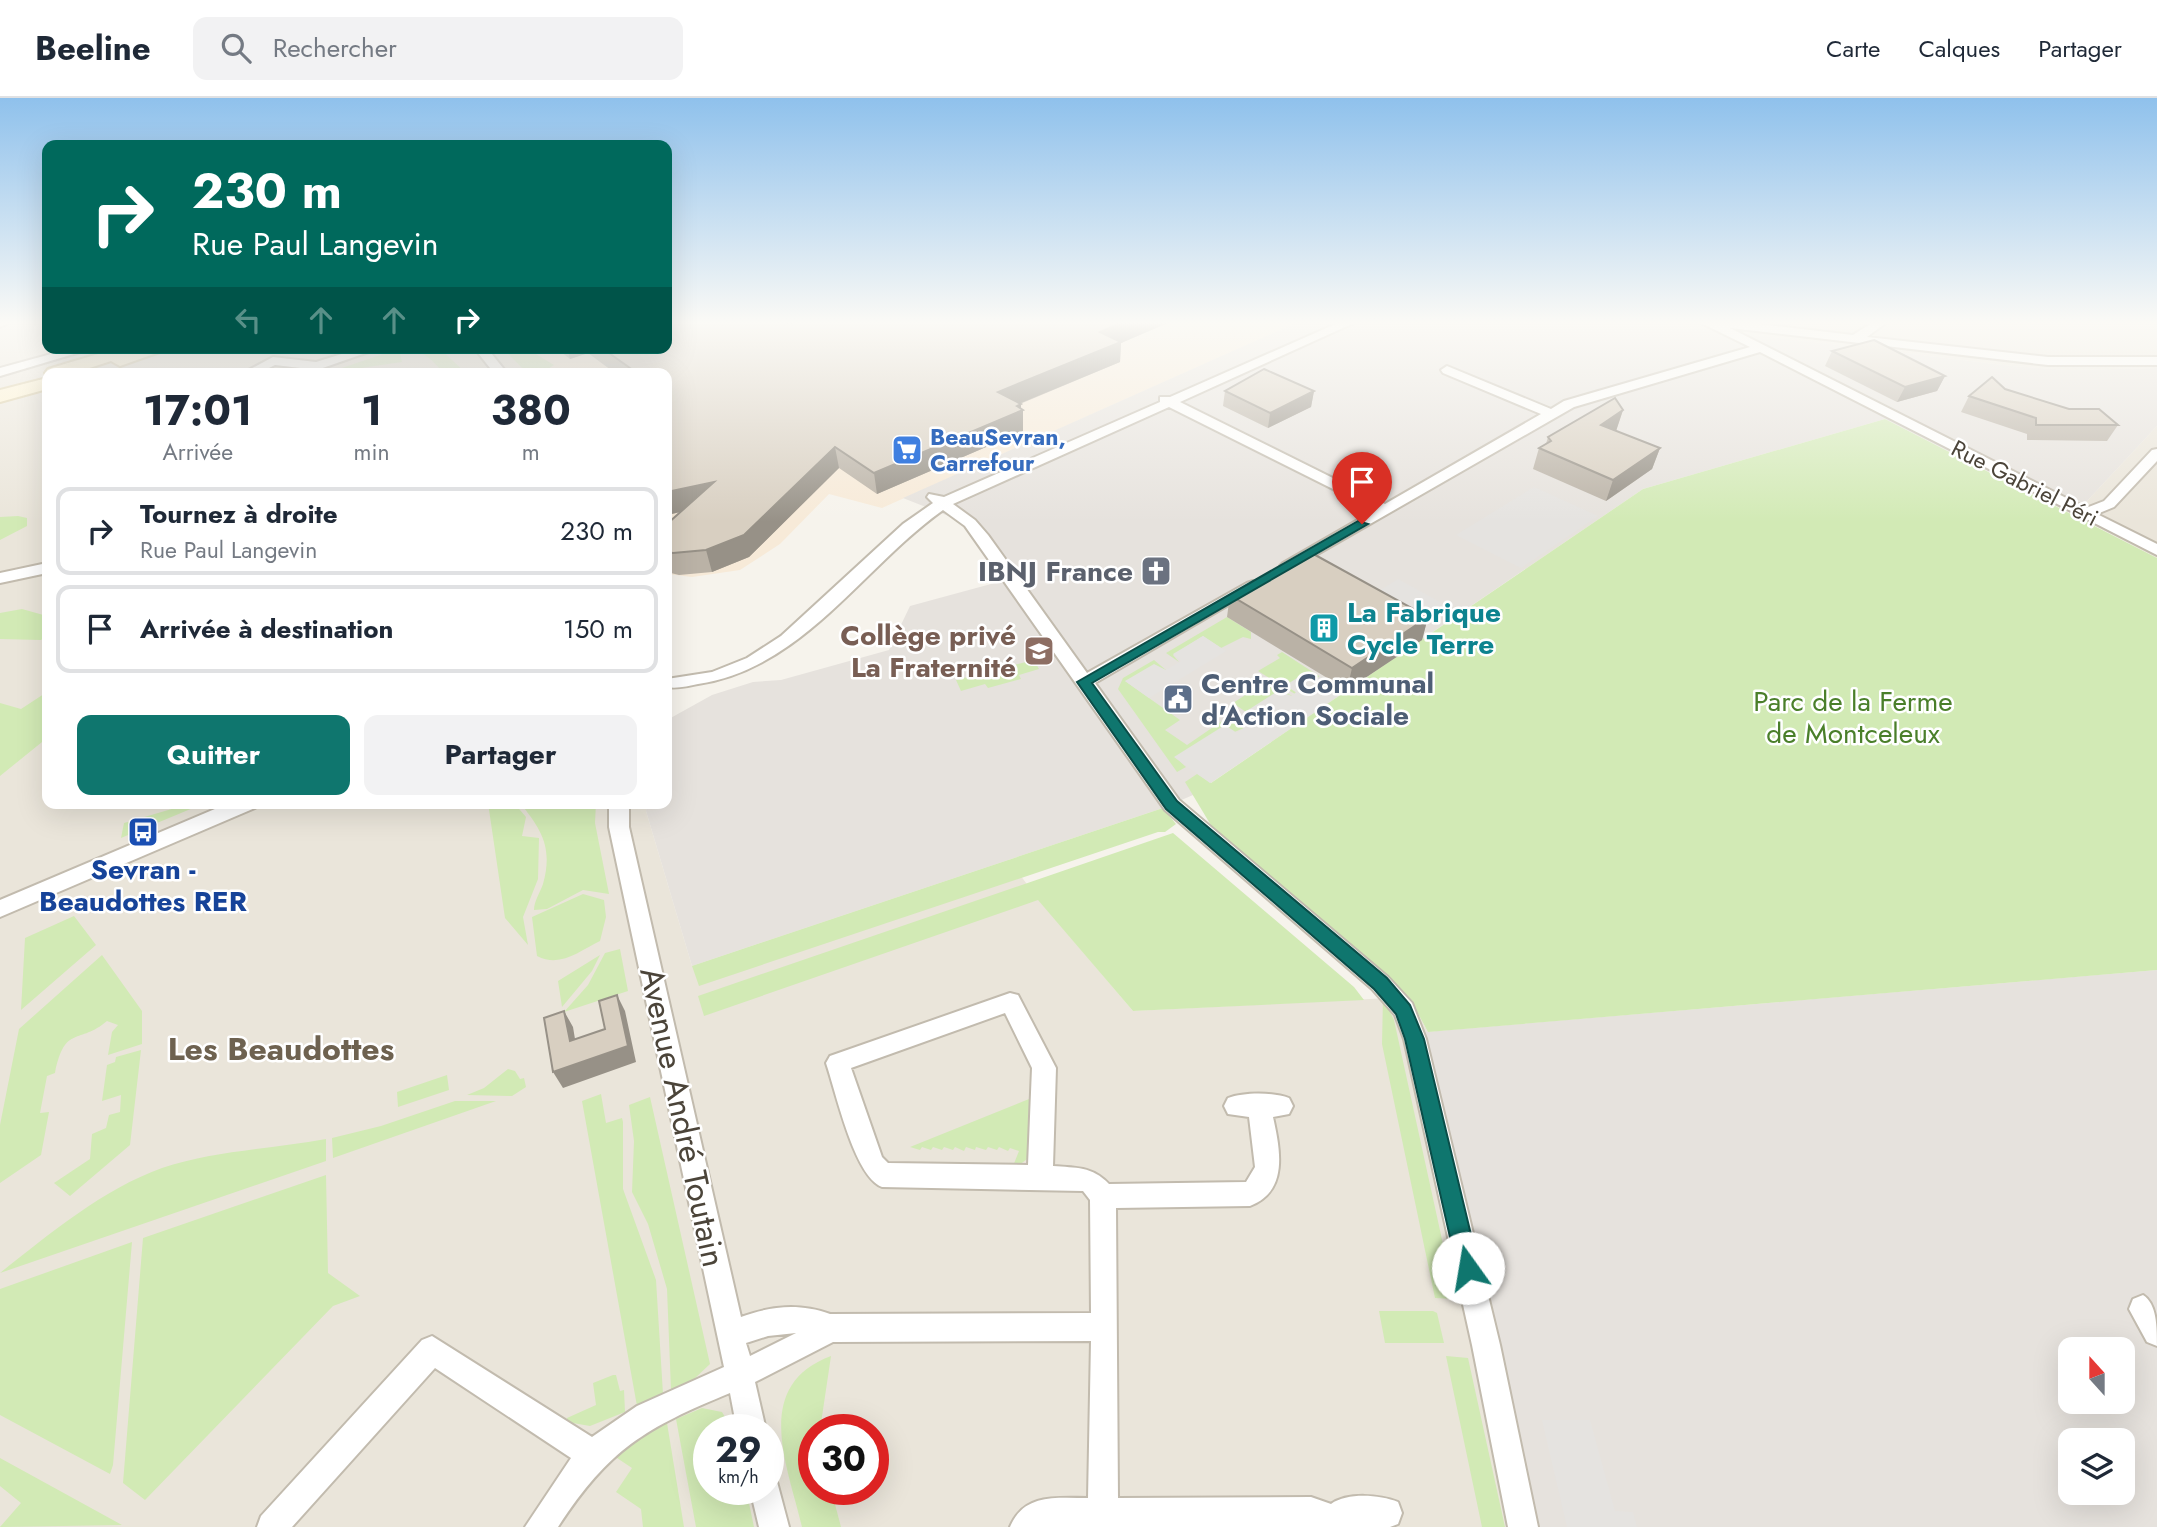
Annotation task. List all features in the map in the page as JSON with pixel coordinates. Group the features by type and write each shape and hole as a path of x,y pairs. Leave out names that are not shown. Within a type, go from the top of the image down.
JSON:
{"main road":[{"path":"0,396 26,389"}],"street":[{"path":"1165,400 1189,389"},
{"path":"672,684 715,679 743,669 787,643 882,550 939,500 1192,389"},
{"path":"1491,389 1549,413"},
{"path":"1084,682 1386,510 1549,413 1584,398 1617,389"},
{"name":"Rue Gabriel Péri","path":"1841,389 2157,550"},
{"path":"1165,400 1386,510"},
{"path":"2085,513 2109,504 2157,453"},
{"path":"939,500 970,523 984,538 1172,805 1380,983 1404,1010 1415,1039 1486,1345 1522,1527"},
{"path":"0,578 42,569"},
{"path":"1,906 234,809"},
{"name":"Avenue André Toutain","path":"619,809 619,827 748,1414"},
{"path":"1040,1177 1044,1068 1010,1002 838,1063 872,1163 882,1175 1089,1180 1103,1196 1103,1513"},
{"path":"1103,1196 1250,1194 1260,1189 1269,1172 1259,1106"},
{"path":"731,1335 763,1321 813,1320 830,1328 1105,1327"},
{"path":"540,1527 593,1455 636,1424 806,1345 830,1328"},
{"path":"272,1527 432,1350 593,1455"},
{"path":"769,1505 774,1527"},
{"path":"1025,1527 1032,1518 1041,1515 1311,1512 1334,1525 1345,1512 1387,1513"}],"shaded area":[{"path":"0,389 42,389 42,809 646,809 692,966 1009,860 1038,899 1133,1011 1409,997 1428,1032 1414,1033 1523,1527 0,1527"},
{"path":"672,389 1149,389 882,508 829,494 780,544 740,570 692,577 672,575"},
{"path":"1148,389 2157,389 2157,426 2074,515 1885,419 1643,489 1193,795 1163,808 692,966 646,811 672,809 672,717 712,695 753,682 781,680 889,650 910,606 1002,581 964,527 951,517 903,498"},
{"path":"2157,426 2157,558 2074,515"},
{"path":"1534,487 1598,516 1521,568 1456,535"},
{"path":"1398,579 1453,609 1434,621 1379,591"},
{"path":"1203,636 1226,651 1149,698 1125,681 1154,664 1166,670 1181,661 1173,654"},
{"path":"1305,673 1317,680 1319,676 1347,690 1210,783 1174,757 1225,725 1237,733 1258,718 1248,710 1278,691 1292,696 1296,692 1286,685"},
{"path":"2157,970 2157,1527 1523,1527 1413,1033"},
{"path":"1542,1420 1590,1420 1615,1511 1633,1512 1637,1527 1567,1527"}],"green space":[{"name":"Parc de la Ferme de Montceleux","path":"1885,419 2157,558 2157,970 1428,1032 1409,997 1218,837 1185,782 1197,774 1211,783 1643,489"},
{"path":"0,517 27,518 27,526 0,540"},
{"path":"22,609 42,615 42,639 0,639 0,613"},
{"path":"1227,617 1251,632 1251,639 1243,637 1221,648 1203,636 1173,655 1179,662 1166,653"},
{"path":"1282,652 1320,677 1286,686 1297,693 1295,694 1258,671 1280,658 1277,655"},
{"path":"1034,660 1039,669 1019,675 1021,679 988,688 985,684 961,691 956,680"},
{"path":"1154,660 1166,670 1125,681 1180,720 1165,730 1187,745 1225,719 1244,728 1175,757 1186,767 1177,772 1118,689 1123,678"},
{"path":"1267,681 1292,696 1249,711 1259,718 1256,719 1233,703"},
{"path":"42,695 42,742 0,776 0,703 21,709"},
{"path":"1163,808 1176,824 1165,832 1158,832 699,986 692,966"},
{"path":"172,809 191,809 121,838 124,823"},
{"path":"489,809 519,809 526,817 522,836 539,838 538,879 523,917 528,945 505,918"},
{"path":"524,809 596,809 595,823 609,894 583,890 547,909 534,910 543,884 547,860 544,840"},
{"path":"1173,833 1354,987 1364,1000 1133,1011 1038,900 704,1016 698,996"},
{"path":"583,894 604,900 606,917 600,941 562,959 537,956 532,917"},
{"path":"74,916 96,945 21,1010 25,938"},
{"path":"620,949 628,991 564,1012 588,985 605,953"},
{"path":"102,955 142,1011 142,1044 108,1055 112,1032 118,1025 107,1021 68,1041 55,1073 47,1076 40,1113 49,1112 41,1155 0,1183 0,1125 19,1029"},
{"path":"600,955 592,971 562,1007 558,981"},
{"path":"1383,997 1394,1020 1455,1299 1435,1298 1382,1044"},
{"path":"141,1050 130,1145 70,1196 54,1183 90,1159 92,1134 106,1128 109,1115 120,1112 121,1095 102,1101 107,1065 115,1062 116,1057"},
{"path":"508,1069 515,1071 520,1079 524,1078 526,1087 512,1096 467,1095 484,1088"},
{"path":"447,1075 449,1090 398,1107 397,1092"},
{"path":"601,1094 606,1123 622,1118 623,1189 656,1280 663,1394 637,1406 582,1101"},
{"path":"650,1097 710,1364 692,1381 671,1390 667,1289 648,1224 632,1192 634,1141 629,1105"},
{"path":"1034,1097 1030,1157 1011,1171 1019,1151 1010,1148 1008,1151 999,1147 997,1150 988,1147 986,1150 976,1147 975,1150 966,1147 964,1151 955,1147 953,1150 944,1147 942,1150 933,1147 931,1150 922,1147 920,1150 910,1147"},
{"path":"455,1101 496,1101 333,1158 332,1138 381,1126"},
{"path":"326,1139 326,1161 0,1273 97,1200 140,1177 181,1162"},
{"path":"326,1175 328,1273 360,1296 333,1306 145,1500 123,1483 143,1238"},
{"path":"132,1242 113,1465 110,1474 0,1415 0,1289"},
{"path":"1379,1311 1433,1311 1437,1313 1444,1343 1385,1343"},
{"path":"831,1356 822,1414 798,1414 798,1505 835,1505 841,1527 802,1527 789,1479 784,1454 783,1407 791,1387 806,1369"},
{"path":"1446,1356 1468,1358 1505,1527 1482,1527"},
{"path":"616,1375 620,1391 624,1390 625,1412 590,1426 567,1422 567,1418 596,1405 593,1383"},
{"path":"702,1408 722,1412 723,1414 693,1414 693,1505 749,1505 754,1527 696,1527 676,1419"},
{"path":"667,1423 684,1527 643,1527 641,1509 616,1492 632,1468 617,1458 617,1448"},
{"path":"0,1458 122,1525 0,1527 21,1503 0,1486"}],"building":[{"path":"672,389 1006,389 998,392 1021,404 1017,406 1023,410 874,473 835,447 744,535 706,550 672,553 672,520 714,482 672,491"},
{"path":"1229,389 1309,389 1314,391 1270,413 1225,391"},
{"path":"1978,389 2005,389 2069,409 2099,409 2118,425 2036,425 2036,418 1969,396"},
{"path":"1615,398 1623,410 1601,425 1660,448 1613,480 1539,448 1551,441 1548,437"},
{"name":"La Fabrique Cycle Terre","path":"1308,551 1428,617 1352,668 1230,595"},
{"path":"617,995 628,1046 553,1072 544,1018 564,1011 570,1041 605,1029 599,1001"}],"place":[{"name":"BeauSevran, Carrefour","path":"907,450"},
{"name":"IBNJ France","path":"1156,571"},
{"name":"La Fabrique Cycle Terre","path":"1324,628"},
{"name":"Collège privé La Fraternité","path":"1039,651"},
{"name":"Centre Communal d'Action Sociale","path":"1178,699"},
{"name":"Sevran - Beaudottes RER","path":"143,832"}],"district":[{"name":"Les Beaudottes","path":"281,1049"}],"route":[{"path":"1362,524 1084,682 1154,784 1172,805 1380,983 1404,1010 1415,1039 1468,1268"}]}
